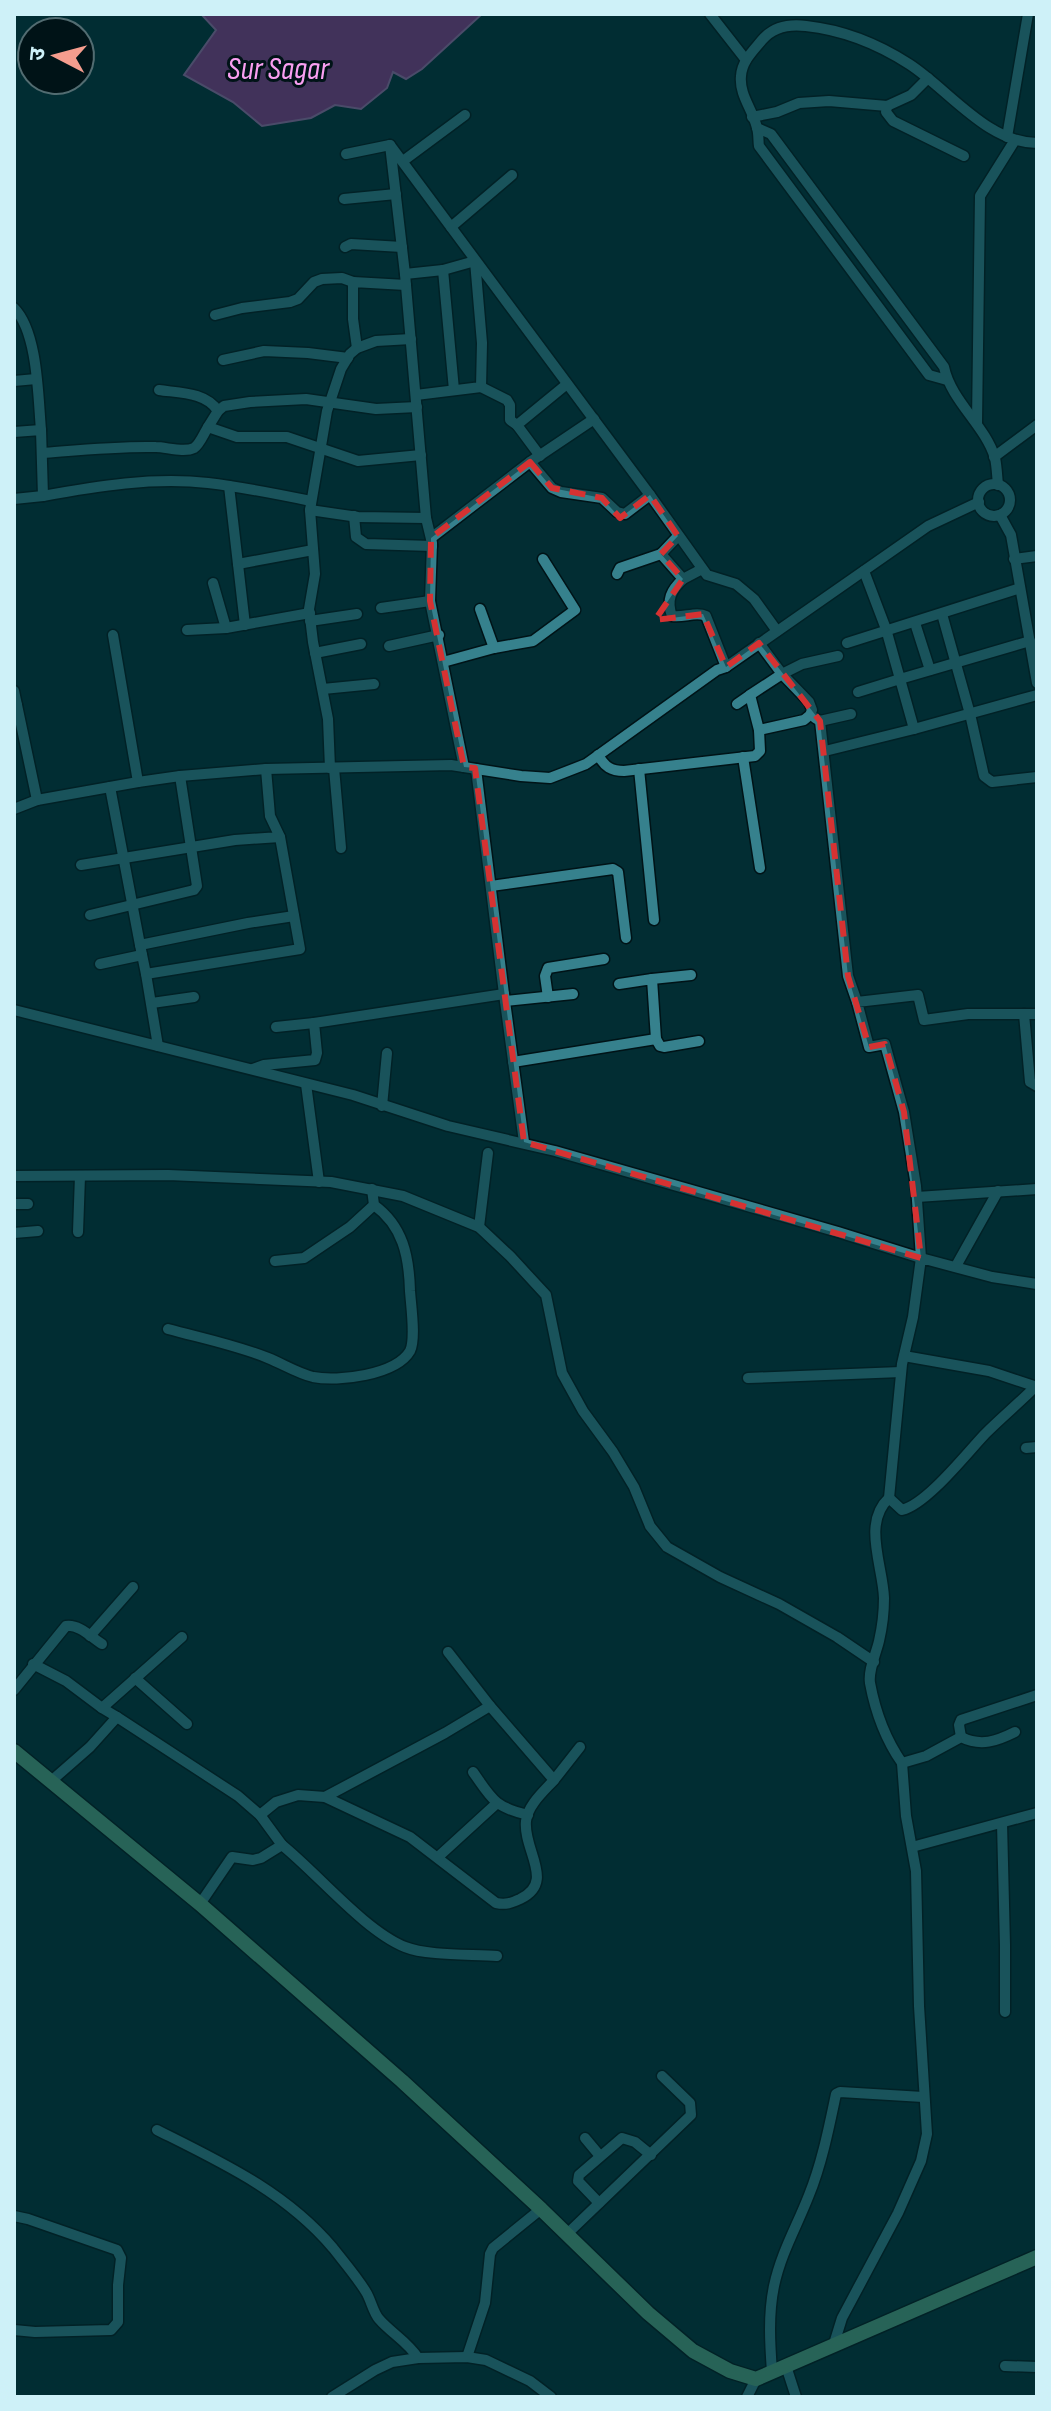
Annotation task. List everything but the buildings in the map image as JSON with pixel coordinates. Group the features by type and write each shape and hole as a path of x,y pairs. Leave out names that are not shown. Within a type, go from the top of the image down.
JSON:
{"main road":[{"path":"14,1751 200,1904 402,2081 648,2313 693,2351 730,2371 756,2379 1037,2257"}],"street":[{"path":"710,14 746,60"},
{"path":"977,425 980,196 1011,139 1028,14"},
{"path":"947,380 929,375 759,146 755,123 740,81 742,66 767,33 796,25 820,27 876,45 928,78 956,103 1011,139 1037,143"},
{"path":"755,123 799,103 829,101 887,106 911,95 928,78"},
{"path":"887,106 886,112 893,121 964,156"},
{"path":"403,161 465,115"},
{"path":"755,123 771,134 944,367 947,380 994,457 998,485"},
{"path":"390,145 702,569 707,575 736,584 754,599 777,631"},
{"path":"346,154 390,145"},
{"path":"390,145 406,279 426,518 431,542 430,601 470,768 491,886 524,1142"},
{"path":"451,227 512,175"},
{"path":"344,199 396,194"},
{"path":"345,247 351,244 402,247"},
{"path":"215,315 290,302 322,279 342,278 353,282 406,279 475,261"},
{"path":"475,261 482,343 481,387"},
{"path":"443,270 454,390"},
{"path":"353,282 357,348"},
{"path":"14,308 22,316 32,352 41,430 43,496"},
{"path":"341,848 328,719 310,617 315,574 310,505 330,401 348,358 357,348 376,341 411,339"},
{"path":"223,360 264,351 348,358"},
{"path":"14,381 36,379"},
{"path":"517,425 567,384"},
{"path":"416,395 481,387 507,400 510,420 517,425 552,488 602,498 620,514 625,514 650,495"},
{"path":"159,390 199,397 213,403 218,411"},
{"path":"42,453 110,447 193,448 224,406 250,402 306,399 376,409 417,407"},
{"path":"354,516 356,537 366,544 431,542 535,459 594,419"},
{"path":"994,457 1037,425"},
{"path":"208,427 237,437 287,437 358,461 421,455"},
{"path":"14,432 41,430"},
{"path":"14,499 129,483 172,481 229,486 354,516 426,518"},
{"path":"14,809 37,800 138,782 266,769 451,765 550,778 586,764 928,526 979,502 983,489 991,484 1007,491 1010,497 1008,508 1000,515 989,515 979,502"},
{"path":"229,486 245,625"},
{"path":"1000,515 1011,535 1020,588 1031,618 1030,641 1037,683"},
{"path":"617,574 620,568 661,554 678,536"},
{"path":"238,564 313,550"},
{"path":"661,554 683,579"},
{"path":"1014,559 1037,556"},
{"path":"443,662 533,641 575,610 543,559"},
{"path":"702,569 674,587 669,597 670,612 677,617 706,616 726,667"},
{"path":"864,571 886,629 914,729"},
{"path":"213,583 226,628"},
{"path":"847,643 1020,588"},
{"path":"381,608 430,601"},
{"path":"480,609 494,648"},
{"path":"187,630 357,614"},
{"path":"942,614 984,776 992,782 1037,777"},
{"path":"915,623 930,670"},
{"path":"113,635 138,782"},
{"path":"389,646 439,635"},
{"path":"858,692 1030,641"},
{"path":"759,643 782,674 809,702 825,751 848,976 869,1047 885,1044 904,1112 917,1197 921,1258 901,1372 889,1498 879,1509 876,1520 884,1599 879,1640 869,1680 881,1722 902,1763 906,1816 916,1871 923,2097 927,2134 921,2161 898,2213 842,2318 833,2347"},
{"path":"315,653 361,644"},
{"path":"737,704 782,674 807,662 838,656"},
{"path":"323,689 374,684"},
{"path":"14,691 37,800"},
{"path":"598,755 604,765 615,771 755,756 759,753 759,730 750,695"},
{"path":"825,751 1037,695"},
{"path":"759,730 851,714"},
{"path":"743,757 760,868"},
{"path":"146,974 300,949 280,837 270,816 266,769"},
{"path":"639,769 654,920"},
{"path":"90,915 194,890 197,886 180,776"},
{"path":"110,787 158,1046"},
{"path":"81,865 235,840 280,837"},
{"path":"491,886 613,869 618,872 626,938"},
{"path":"100,964 141,950 248,923 294,916"},
{"path":"548,997 545,976 548,968 604,959"},
{"path":"619,984 691,975"},
{"path":"652,979 656,1039 660,1046 699,1041"},
{"path":"276,1027 505,998 573,994"},
{"path":"857,1002 918,995 924,1020 968,1014 1037,1014"},
{"path":"152,1003 194,997"},
{"path":"14,1010 353,1095 448,1126 524,1142 921,1258 992,1277 1037,1284"},
{"path":"1024,1014 1030,1082 1037,1086"},
{"path":"251,1069 315,1060 314,1023"},
{"path":"513,1062 656,1039"},
{"path":"382,1106 387,1053"},
{"path":"306,1084 319,1182"},
{"path":"479,1227 488,1153"},
{"path":"14,1176 168,1175 331,1182 403,1196 479,1227 546,1295 562,1373 583,1411 634,1487 650,1526 667,1547 720,1577 779,1604 874,1662"},
{"path":"78,1232 80,1176"},
{"path":"168,1329 257,1354 313,1377 336,1379 361,1376 404,1359 412,1348 410,1280 406,1256 394,1223 374,1205 372,1189"},
{"path":"917,1197 1037,1189"},
{"path":"956,1266 998,1191"},
{"path":"14,1204 28,1204"},
{"path":"275,1261 304,1258 350,1227 374,1205"},
{"path":"14,1233 38,1231"},
{"path":"889,1498 902,1510 915,1504 1036,1387 989,1371 904,1356"},
{"path":"748,1378 901,1372"},
{"path":"90,1636 133,1587"},
{"path":"14,1690 66,1626 78,1627 102,1644"},
{"path":"102,1708 182,1637"},
{"path":"448,1652 554,1780"},
{"path":"33,1664 66,1681 102,1708 238,1796 260,1815 282,1845 375,1928 399,1944 415,1950 497,1956"},
{"path":"135,1678 187,1724"},
{"path":"961,1737 961,1720 1037,1695"},
{"path":"325,1797 490,1706"},
{"path":"50,1782 90,1747 117,1717"},
{"path":"961,1737 984,1743 997,1741 1015,1732"},
{"path":"902,1763 926,1756 961,1737"},
{"path":"260,1815 276,1802 298,1795 325,1797 410,1837 490,1899 503,1904 532,1893 538,1881 526,1828 528,1815 531,1806 580,1747"},
{"path":"473,1772 496,1804 528,1815"},
{"path":"438,1857 496,1804"},
{"path":"912,1847 1037,1813"},
{"path":"1002,1823 1005,2012"},
{"path":"200,1904 232,1857 253,1860 282,1845"},
{"path":"567,2234 691,2115 690,2103 662,2076"},
{"path":"772,2372 771,2311 774,2287 786,2244 810,2194 836,2094 923,2097"},
{"path":"157,2130 238,2171 272,2192 307,2221 364,2289 378,2317 410,2346 418,2358"},
{"path":"585,2138 600,2156"},
{"path":"599,2203 578,2181 579,2175 622,2138 635,2142 651,2155"},
{"path":"467,2357 485,2303 490,2254 493,2248 541,2209"},
{"path":"14,2216 117,2250 121,2258 118,2322 111,2330 14,2330"},
{"path":"335,2396 392,2362 467,2357 497,2365 530,2381 551,2397"},
{"path":"786,2366 796,2397"},
{"path":"1005,2366 1037,2367"},
{"path":"747,2397 756,2379"}],"highlighted area":[{"path":"530,462 552,488 602,498 620,518 650,495 678,536 661,554 683,579 655,620 703,614 726,667 759,643 820,721 848,976 869,1047 885,1044 904,1112 921,1258 524,1142 475,768 464,767 430,601 431,538"}],"water":[{"name":"Sur Sagar","path":"201,14 482,14 422,69 406,79 393,72 387,88 361,109 335,105 311,118 262,126 233,102 184,75 216,30"}]}
